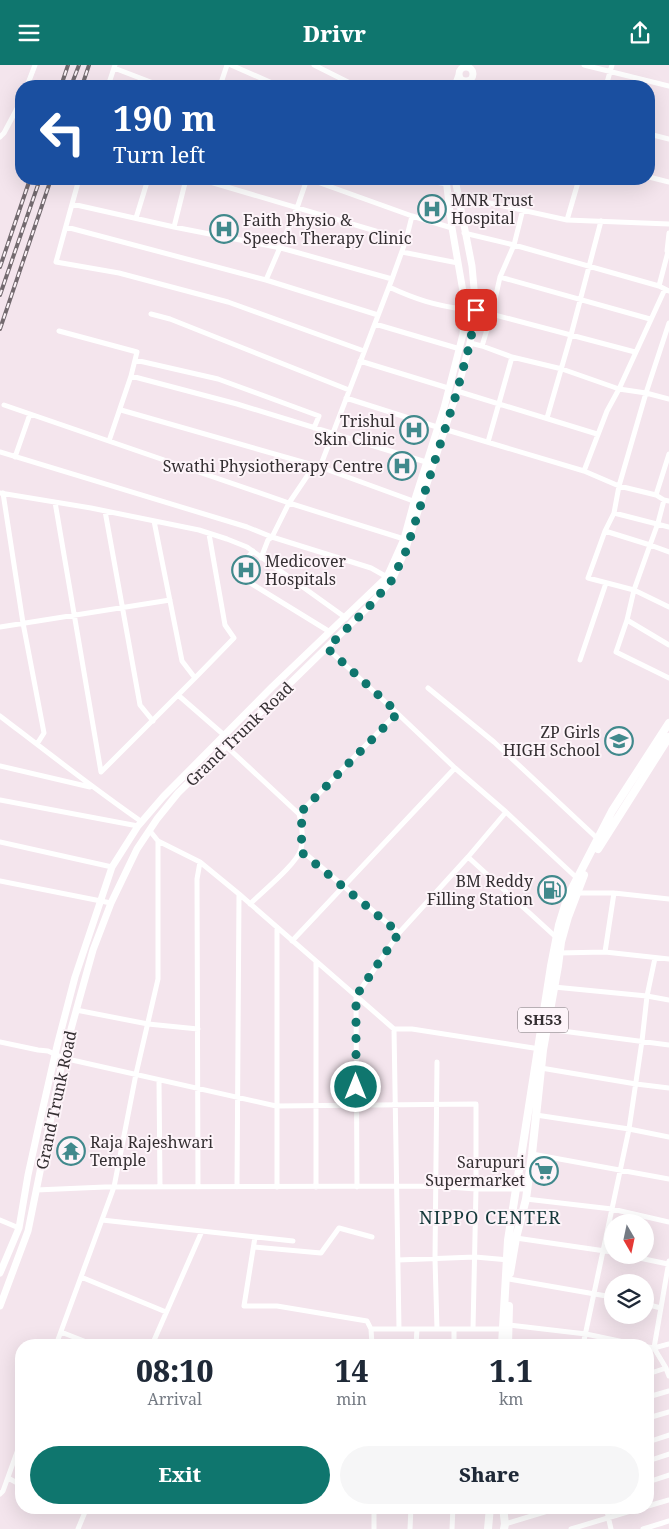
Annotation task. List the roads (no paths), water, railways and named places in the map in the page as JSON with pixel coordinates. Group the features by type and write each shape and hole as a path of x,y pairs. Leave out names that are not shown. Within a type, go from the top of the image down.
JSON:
{"main road":[{"path":"461,70 465,67 472,67 473,73 470,80"},
{"path":"0,1273 19,1228 28,1175 55,1054 75,977 112,867 140,824 163,797 226,733 387,577 404,539 417,503 426,462 463,334 465,303 447,185"},
{"name":"Grand Trunk Road","path":"0,1306 28,1231 63,1058 93,950 111,903 138,849 156,819 178,793 367,609 392,580 406,551 417,503 457,391 470,343 476,310 472,266 456,185"},
{"name":"SH53","path":"504,1339 507,1328 510,1260 508,1240 568,895 579,880 600,840 612,811 669,723"},
{"path":"226,733 236,737"},
{"name":"SH53","path":"600,840 669,737"},
{"path":"214,745 221,752"},
{"path":"148,814 156,819"},
{"path":"128,843 138,849"},
{"name":"SH53","path":"508,1339 510,1260 526,1199 541,1068 541,1049 547,1029 554,987 559,940 578,893 579,880"},
{"path":"488,1529 489,1514"},
{"path":"503,1514 505,1527"}],"street":[{"path":"29,80 35,65"},
{"path":"222,80 227,65"},
{"path":"231,65 265,80"},
{"path":"314,65 344,80"},
{"path":"584,65 645,80"},
{"path":"608,80 612,65"},
{"path":"110,80 114,67 146,80"},
{"path":"655,82 669,86"},
{"path":"0,137 15,112"},
{"path":"655,136 669,139"},
{"path":"655,178 669,182"},
{"path":"77,185 56,262 119,273 228,302 364,351"},
{"path":"136,219 146,185"},
{"path":"174,227 184,185"},
{"path":"219,185 406,240"},
{"path":"266,280 306,185"},
{"path":"325,185 452,228"},
{"path":"567,219 577,185"},
{"path":"458,196 567,219 669,224"},
{"path":"72,204 174,227 281,247 392,279"},
{"path":"482,346 500,277 514,245 523,209"},
{"path":"261,558 268,540 272,537 289,503 317,467 333,434 402,252 412,216"},
{"path":"548,417 601,221"},
{"path":"66,227 266,280 378,315"},
{"path":"464,233 589,266 667,290 650,319 619,389 607,411 584,471"},
{"path":"659,286 667,267 669,233"},
{"path":"667,257 669,248"},
{"path":"402,252 458,263"},
{"path":"500,277 650,319"},
{"path":"389,287 416,300 464,309"},
{"path":"476,310 635,352"},
{"path":"151,314 170,319 349,390"},
{"path":"668,604 634,590 588,578 614,513 619,486 669,323"},
{"path":"375,324 460,349"},
{"path":"59,331 137,352 121,410 110,441"},
{"path":"470,343 512,357 562,369 619,389 669,399"},
{"path":"488,441 512,357"},
{"path":"135,360 218,379 319,416 314,428"},
{"path":"360,361 448,388"},
{"path":"131,376 237,404 426,462"},
{"path":"457,391 548,417 597,434"},
{"path":"346,398 584,471 619,486 656,495 666,500 634,590 627,620 616,652 669,678"},
{"path":"4,405 289,503 404,539"},
{"path":"121,410 317,467 417,503"},
{"path":"15,457 30,414"},
{"path":"0,453 247,527 272,537 371,568 387,577"},
{"path":"656,495 669,454"},
{"path":"36,744 44,733 23,623 2,493 154,521 209,533 227,539 247,547 346,618"},
{"path":"55,502 101,772 234,638 225,625 209,533"},
{"path":"105,511 140,705 153,721"},
{"path":"614,513 669,527"},
{"path":"154,521 182,661 195,678"},
{"path":"606,531 669,552"},
{"path":"252,551 234,575 330,632"},
{"path":"580,661 606,583"},
{"path":"0,627 170,600"},
{"path":"627,620 669,645"},
{"path":"327,648 455,768 506,812 579,880"},
{"path":"428,688 494,742 600,840"},
{"path":"178,695 226,733"},
{"path":"299,814 398,713"},
{"path":"0,717 140,824"},
{"path":"227,747 299,814 303,828 300,851 292,863 250,904"},
{"path":"0,766 93,787"},
{"path":"292,941 455,768"},
{"path":"0,800 140,824"},
{"path":"357,1187 356,996 399,933 506,812"},
{"path":"150,831 158,841 200,863 239,894 394,1029 421,1030 541,1049"},
{"path":"58,1339 114,1187 136,1075 158,979 158,841"},
{"path":"0,842 112,867"},
{"path":"300,851 399,933"},
{"path":"468,857 559,940"},
{"path":"198,1187 197,879 200,863"},
{"path":"0,881 111,903"},
{"path":"578,893 614,893 669,899"},
{"path":"605,952 614,893"},
{"path":"237,1187 239,894"},
{"path":"277,927 277,1187"},
{"path":"559,953 605,952 669,959"},
{"path":"585,1339 629,1129 655,958"},
{"path":"316,961 316,1187"},
{"path":"554,987 648,996 669,1001"},
{"path":"76,1010 148,1024 198,1029"},
{"path":"394,1029 399,1329"},
{"path":"547,1029 669,1045"},
{"path":"0,1042 48,1051 63,1058 276,1106 476,1105 474,1329"},
{"path":"437,1062 435,1186 437,1329"},
{"path":"541,1068 669,1088"},
{"path":"159,1079 160,1187"},
{"path":"536,1115 669,1137"},
{"path":"532,1154 669,1179"},
{"path":"36,1190 114,1187 435,1186 476,1189 526,1189"},
{"path":"526,1199 612,1209 669,1222"},
{"path":"0,1220 19,1228"},
{"path":"102,1220 293,1241"},
{"path":"254,1247 321,1253 339,1228 372,1237"},
{"path":"155,1339 202,1231"},
{"path":"255,1237 244,1306 277,1306 367,1321 371,1329 372,1339"},
{"path":"516,1239 603,1250"},
{"path":"398,1259 475,1257 510,1260"},
{"path":"654,1260 669,1263 654,1348 669,1376"},
{"path":"81,1277 166,1312"},
{"path":"509,1279 604,1295"},
{"path":"654,1306 661,1307"},
{"path":"371,1329 507,1328 586,1335 607,1339"},
{"path":"416,1339 417,1329"},
{"path":"454,1329 454,1339"},
{"path":"61,1332 79,1339"},
{"path":"654,1348 669,1343"},
{"path":"654,1372 666,1368"},
{"path":"654,1395 669,1391"},
{"path":"654,1415 669,1411"},
{"path":"654,1440 669,1435"},
{"path":"654,1459 669,1455"},
{"path":"1,1491 15,1458"},
{"path":"654,1480 669,1475"},
{"path":"8,1478 15,1482"},
{"path":"654,1504 669,1500"},
{"path":"78,1529 84,1514"},
{"path":"374,1514 374,1529"},
{"path":"410,1529 411,1514"},
{"path":"452,1529 453,1514"},
{"path":"505,1527 541,1514"},
{"path":"607,1514 611,1529"},
{"path":"571,1529 621,1514"},
{"path":"643,1529 669,1521"}],"railway":[{"path":"63,80 68,65"},
{"path":"73,80 79,65"},
{"path":"84,80 89,65"},
{"path":"0,267 28,185"},
{"path":"0,295 38,185"},
{"path":"0,329 49,185"}],"place":[{"name":"MNR Trust Hospital","path":"432,209"},
{"name":"Faith Physio & Speech Therapy Clinic","path":"224,229"},
{"name":"Trishul Skin Clinic","path":"414,430"},
{"name":"Swathi Physiotherapy Centre","path":"402,466"},
{"name":"Medicover Hospitals","path":"246,570"},
{"name":"ZP Girls HIGH School","path":"619,741"},
{"name":"BM Reddy Filling Station","path":"552,890"},
{"name":"Raja Rajeshwari Temple","path":"71,1151"},
{"name":"Sarupuri Supermarket","path":"544,1171"}],"district":[{"name":"NIPPO CENTER","path":"490,1218"}]}
